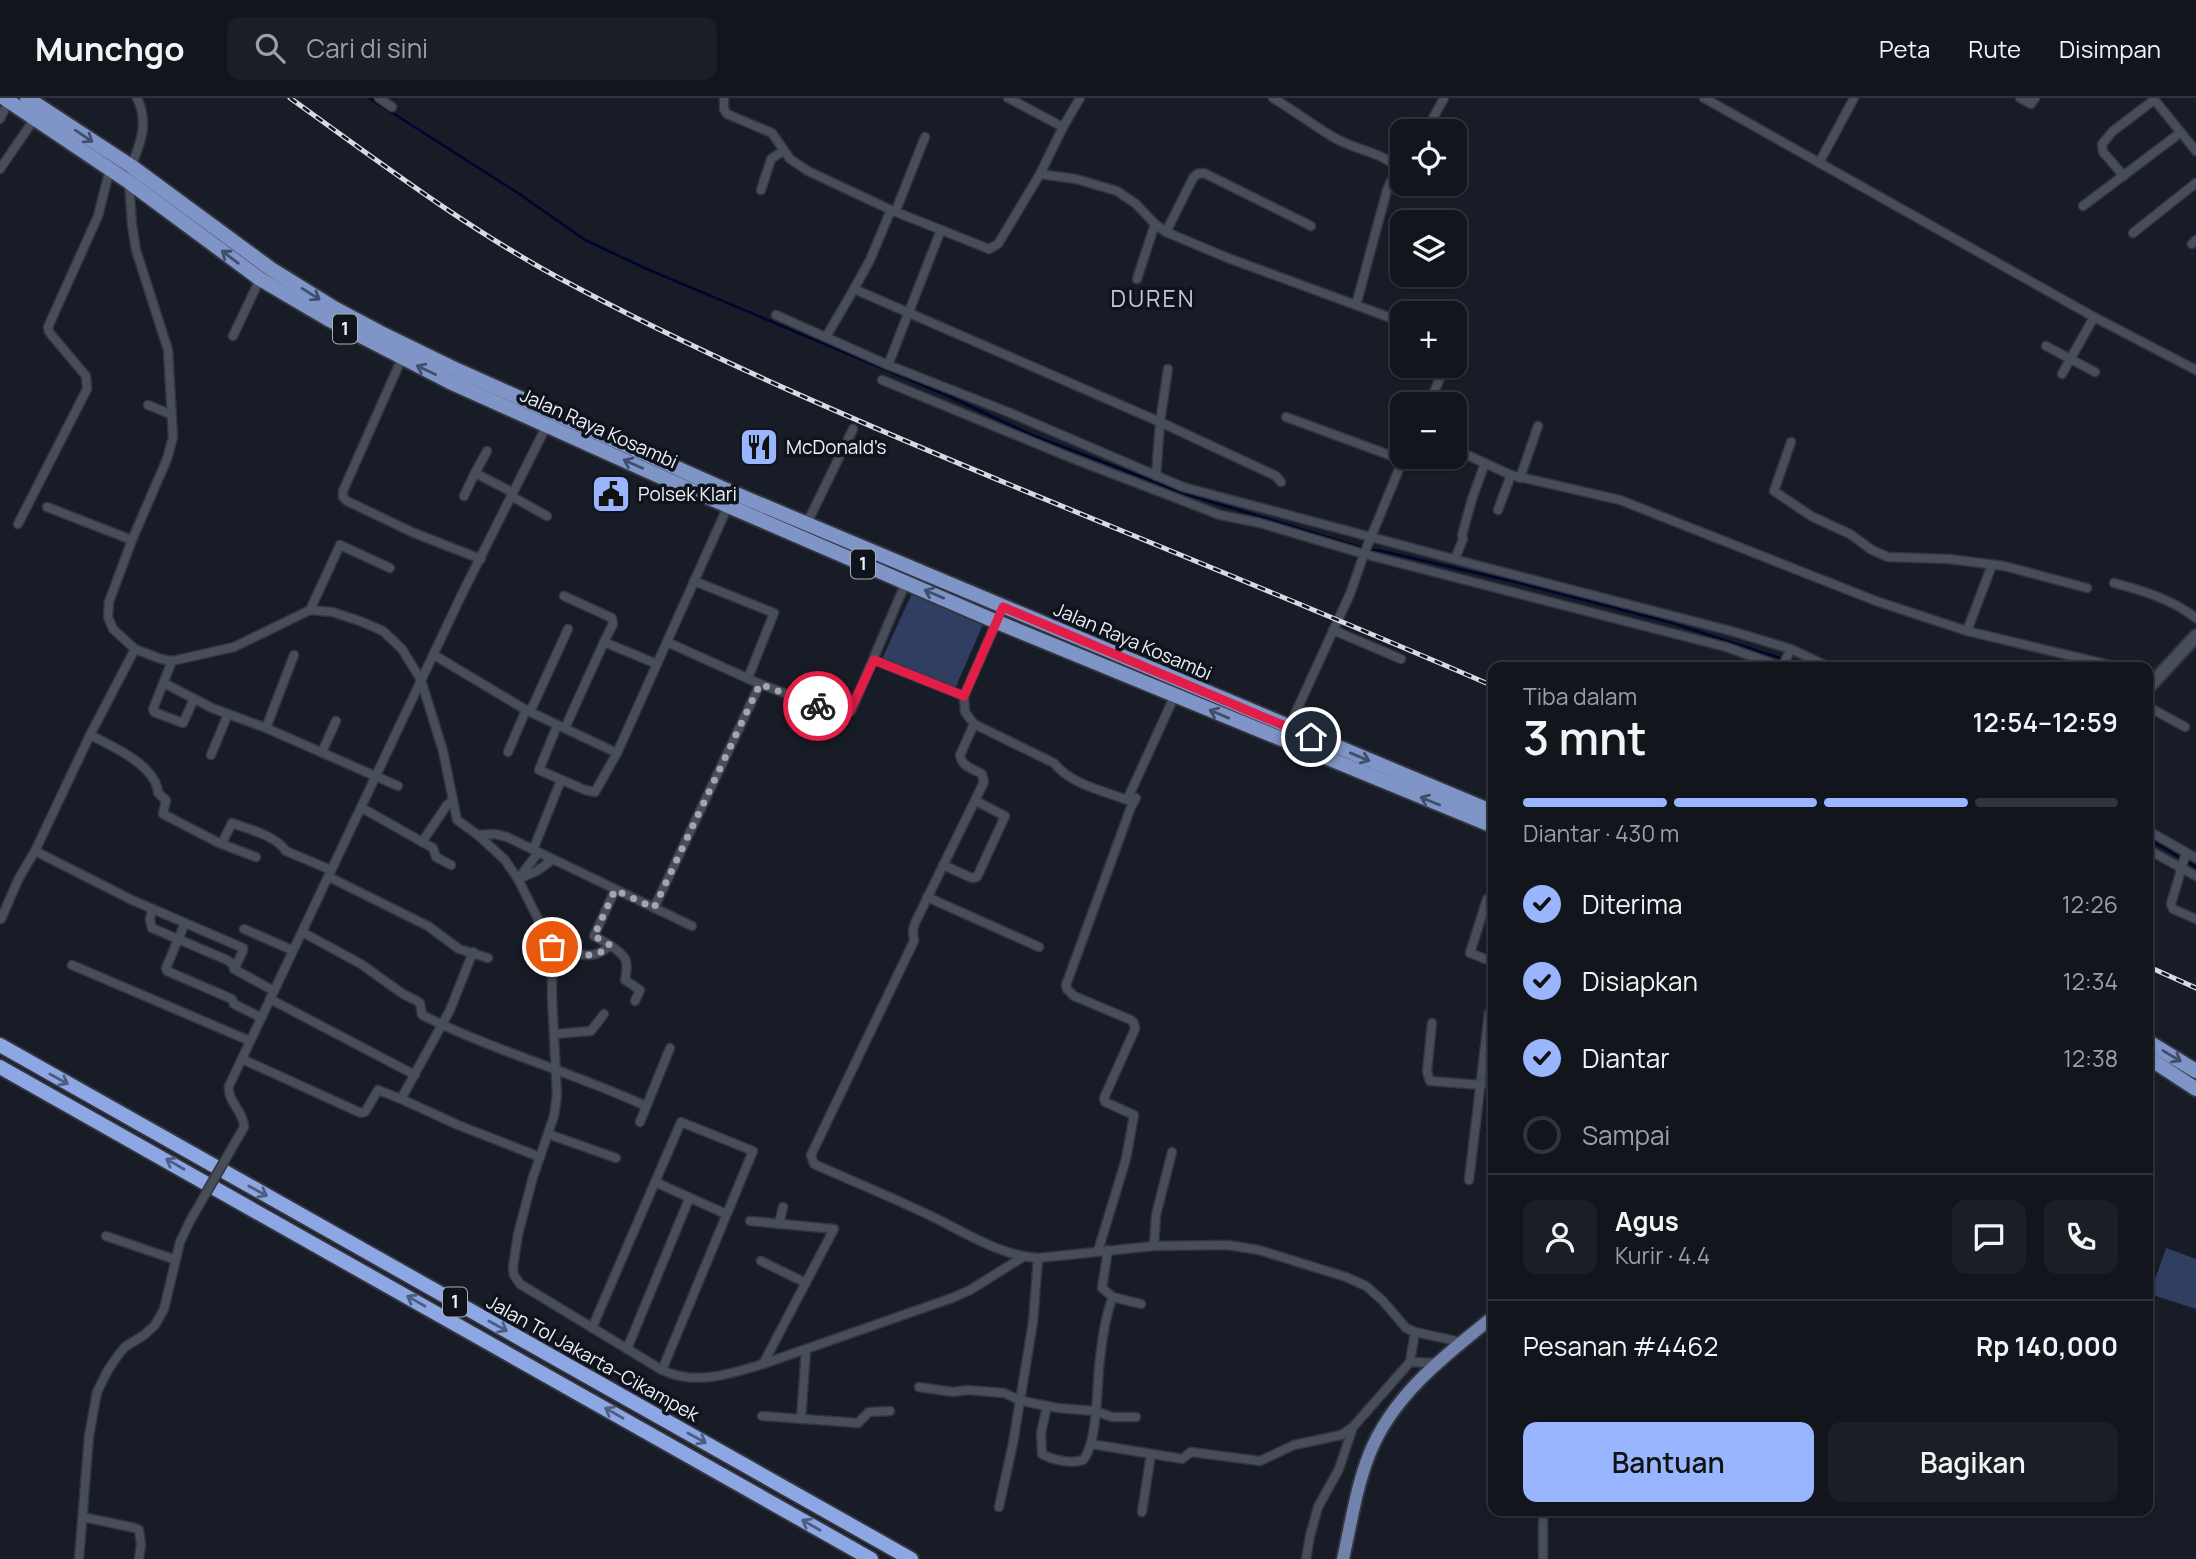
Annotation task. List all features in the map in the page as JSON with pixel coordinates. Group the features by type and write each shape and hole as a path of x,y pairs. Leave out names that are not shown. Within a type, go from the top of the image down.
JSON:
{"highway":[{"name":"Jalan Raya Kosambi","path":"27,98 131,166 260,261 334,308 457,370 724,499 906,582 1488,824"},
{"name":"Jalan Raya Kosambi","path":"7,99 129,182 260,279 401,358 547,425 724,499 807,523 1488,811"},
{"name":"Jalan Tol Jakarta–Cikampek","path":"0,1045 911,1559"},
{"path":"2153,1045 2196,1071"},
{"path":"2153,1064 2196,1090"},
{"name":"Jalan Tol Jakarta–Cikampek","path":"0,1067 871,1559"}],"main road":[{"path":"2153,674 2196,636"},
{"path":"1343,1559 1359,1487 1375,1442 1410,1389 1461,1342 1488,1322"}],"street":[{"path":"131,166 144,128 144,117 137,98"},
{"path":"379,98 393,107"},
{"path":"724,98 727,114 772,133 790,159 808,171 984,248 993,248 998,244 1040,174 1080,98"},
{"path":"1007,98 1063,127"},
{"path":"1273,98 1335,138 1392,161 1402,172 1391,181 1387,190 1356,305"},
{"path":"1433,119 1444,98"},
{"path":"1704,98 2094,317 2196,370"},
{"path":"2020,98 2031,104 2035,98"},
{"path":"0,119 7,99"},
{"path":"1819,163 1851,99"},
{"path":"2124,176 2103,152 2102,144 2113,131 2153,99 2196,151"},
{"path":"0,169 34,117"},
{"path":"2083,206 2180,133"},
{"path":"826,337 870,260 925,137"},
{"path":"761,190 771,159 783,151"},
{"path":"18,524 87,389 86,376 49,332 48,323 98,216 110,169"},
{"path":"1166,232 1193,178 1200,173 1311,226"},
{"path":"1040,174 1076,179 1117,191 1136,204 1166,232 1228,258 1390,318"},
{"path":"129,182 130,214 136,250 168,350 173,437 170,452 114,586 108,611 113,629 135,649 172,661 234,647 310,610 332,611 383,631 402,649 421,680 443,751 457,820 505,860 518,878 552,947 557,1095 518,1234 513,1265 514,1275 520,1284 662,1370 680,1377 713,1377 806,1350 952,1298 1023,1257"},
{"path":"2133,233 2196,183"},
{"path":"1137,279 1155,224"},
{"path":"888,365 942,230"},
{"path":"233,336 260,279"},
{"path":"854,289 1160,422 1276,476 1281,482"},
{"path":"776,315 888,365 928,389 1161,484 1220,515 1262,516 1368,546 1455,559 1664,612 1785,661"},
{"path":"2062,374 2094,317"},
{"path":"2046,346 2095,372"},
{"path":"401,358 343,491 343,497 414,533 481,559"},
{"path":"1161,484 1160,422 1168,369"},
{"path":"882,380 928,389 1179,493 1726,647 1785,661"},
{"path":"148,405 170,414"},
{"path":"1286,416 1390,453"},
{"path":"79,1559 91,1420 97,1392 108,1370 125,1347 144,1335 164,1309 180,1242 244,1127 244,1121 228,1090 260,1017 377,777 421,680 547,425"},
{"path":"1520,478 1538,426"},
{"path":"807,523 853,429"},
{"path":"1791,442 1774,491 1811,516 1850,534 1872,550 1888,557 1948,559 2017,568 2087,588"},
{"path":"464,496 487,451"},
{"path":"1467,455 1520,478 1620,500 1876,601 1967,631 2097,662"},
{"path":"1455,559 1485,463"},
{"path":"1289,727 1350,594 1400,469"},
{"path":"475,473 547,516"},
{"path":"1498,510 1511,475"},
{"path":"564,596 612,618 613,624 539,769 595,792 617,752 694,581 724,499"},
{"path":"47,508 132,540"},
{"path":"310,610 340,545 390,568"},
{"path":"1967,631 1992,565"},
{"path":"694,581 774,613 748,678"},
{"path":"667,642 760,684 844,715 851,711 906,582"},
{"path":"2114,583 2162,598 2196,618"},
{"path":"1003,607 964,696 965,712 974,724 1054,763 1061,772 1127,800 1175,695"},
{"path":"508,752 568,629"},
{"path":"1333,630 1401,659"},
{"path":"604,642 657,664"},
{"path":"1,919 19,878 135,649"},
{"path":"434,654 528,711 617,752"},
{"path":"266,729 294,655"},
{"path":"874,660 964,696"},
{"path":"172,661 153,706 154,712 183,723 194,699"},
{"path":"164,683 228,714 398,786"},
{"path":"654,908 760,684"},
{"path":"2153,709 2185,727"},
{"path":"211,755 228,714"},
{"path":"322,752 336,721"},
{"path":"974,724 960,755 962,763 983,776 984,782 927,897 913,930 914,941 811,1155 814,1164 987,1244 1023,1257 1038,1258 1154,1246 1227,1245 1259,1250 1346,1277 1366,1286 1406,1328 1461,1342"},
{"path":"90,735 125,752 152,776 158,793 166,800 163,814 219,843 256,858"},
{"path":"518,878 536,852 562,780"},
{"path":"1098,1251 1126,1159 1135,1115 1105,1102 1104,1098 1135,1029 1131,1020 1074,996 1066,989 1066,985 1136,798"},
{"path":"422,842 453,800"},
{"path":"943,865 972,878 977,877 1005,816 976,801"},
{"path":"362,808 433,848 436,857 451,865"},
{"path":"222,843 232,822 268,837 286,851 428,926 459,949 488,958"},
{"path":"478,835 501,835 692,926"},
{"path":"2153,836 2183,860 2196,876"},
{"path":"35,851 152,909 243,948 234,969"},
{"path":"2153,851 2183,860 2196,858"},
{"path":"518,878 537,871 552,860"},
{"path":"2183,860 2171,904 2173,909 2196,919"},
{"path":"615,890 594,936 610,945 626,960 628,970 625,980 640,990 635,1001"},
{"path":"927,897 1039,947"},
{"path":"1488,899 1471,953 1488,960"},
{"path":"152,909 152,928 227,960 234,965 234,969 272,995 415,1075"},
{"path":"185,923 166,968 168,972 232,999 234,1004 260,1017"},
{"path":"244,929 292,950"},
{"path":"302,932 361,964 384,982 417,1000 422,1015 441,1025 646,1106"},
{"path":"552,947 587,956 600,954 610,945"},
{"path":"401,1099 450,1010 473,952"},
{"path":"72,965 250,1041"},
{"path":"555,1034 591,1031 604,1014"},
{"path":"1432,1023 1427,1072 1430,1081 1482,1085"},
{"path":"1469,1180 1488,1023"},
{"path":"640,1122 670,1048"},
{"path":"242,1059 361,1113 365,1112 378,1090 540,1157"},
{"path":"1483,1074 1488,1076"},
{"path":"592,1328 681,1122 753,1151 662,1370"},
{"path":"548,1134 616,1158"},
{"path":"671,1143 682,1146"},
{"path":"1154,1246 1156,1215 1172,1152"},
{"path":"655,1182 726,1214"},
{"path":"627,1349 689,1199"},
{"path":"779,1224 783,1207"},
{"path":"750,1221 834,1229 763,1364"},
{"path":"106,1236 176,1260"},
{"path":"1108,1250 1102,1288 1113,1297 1141,1304"},
{"path":"999,1507 1013,1443 1032,1322 1038,1258"},
{"path":"761,1261 806,1283"},
{"path":"1046,1406 1041,1433 1043,1456 1078,1462 1086,1458 1096,1411 1100,1356 1113,1297"},
{"path":"1091,1444 1182,1459 1191,1452 1260,1461 1294,1445 1330,1439 1353,1427 1409,1362 1415,1332"},
{"path":"801,1419 806,1350"},
{"path":"1409,1362 1437,1363"},
{"path":"919,1387 958,1392 967,1390 1004,1393 1019,1400 1046,1406 1096,1411 1112,1417 1136,1418"},
{"path":"762,1416 858,1423 869,1412 890,1411"},
{"path":"1306,1559 1318,1507 1339,1469 1353,1427"},
{"path":"1142,1512 1151,1454"},
{"path":"1543,1516 1543,1559"},
{"path":"83,1517 139,1530 139,1559"}],"shaded area":[{"path":"913,591 984,622 954,691 882,659"},
{"path":"2166,1248 2196,1259 2196,1309 2153,1295 2153,1285"}],"waterway":[{"path":"369,98 518,193 585,240 647,269 948,396 1032,435 1186,494 1366,549 1515,582 1672,623 1793,662"},
{"path":"2153,842 2196,867"}],"railway":[{"path":"290,98 490,237 559,278 670,335 898,438 1488,684"},
{"path":"2153,969 2196,988"}],"way so far":[{"path":"552,947 587,956 594,956 606,950 610,945 594,936 615,890 654,908 760,684 818,706"}],"place":[{"name":"McDonald's","path":"759,447"},
{"name":"Polsek Klari","path":"611,494"}],"district":[{"name":"DUREN","path":"1153,299"}],"route":[{"path":"818,706 841,715 849,713 874,660 964,696 1003,607 1311,737"}]}
